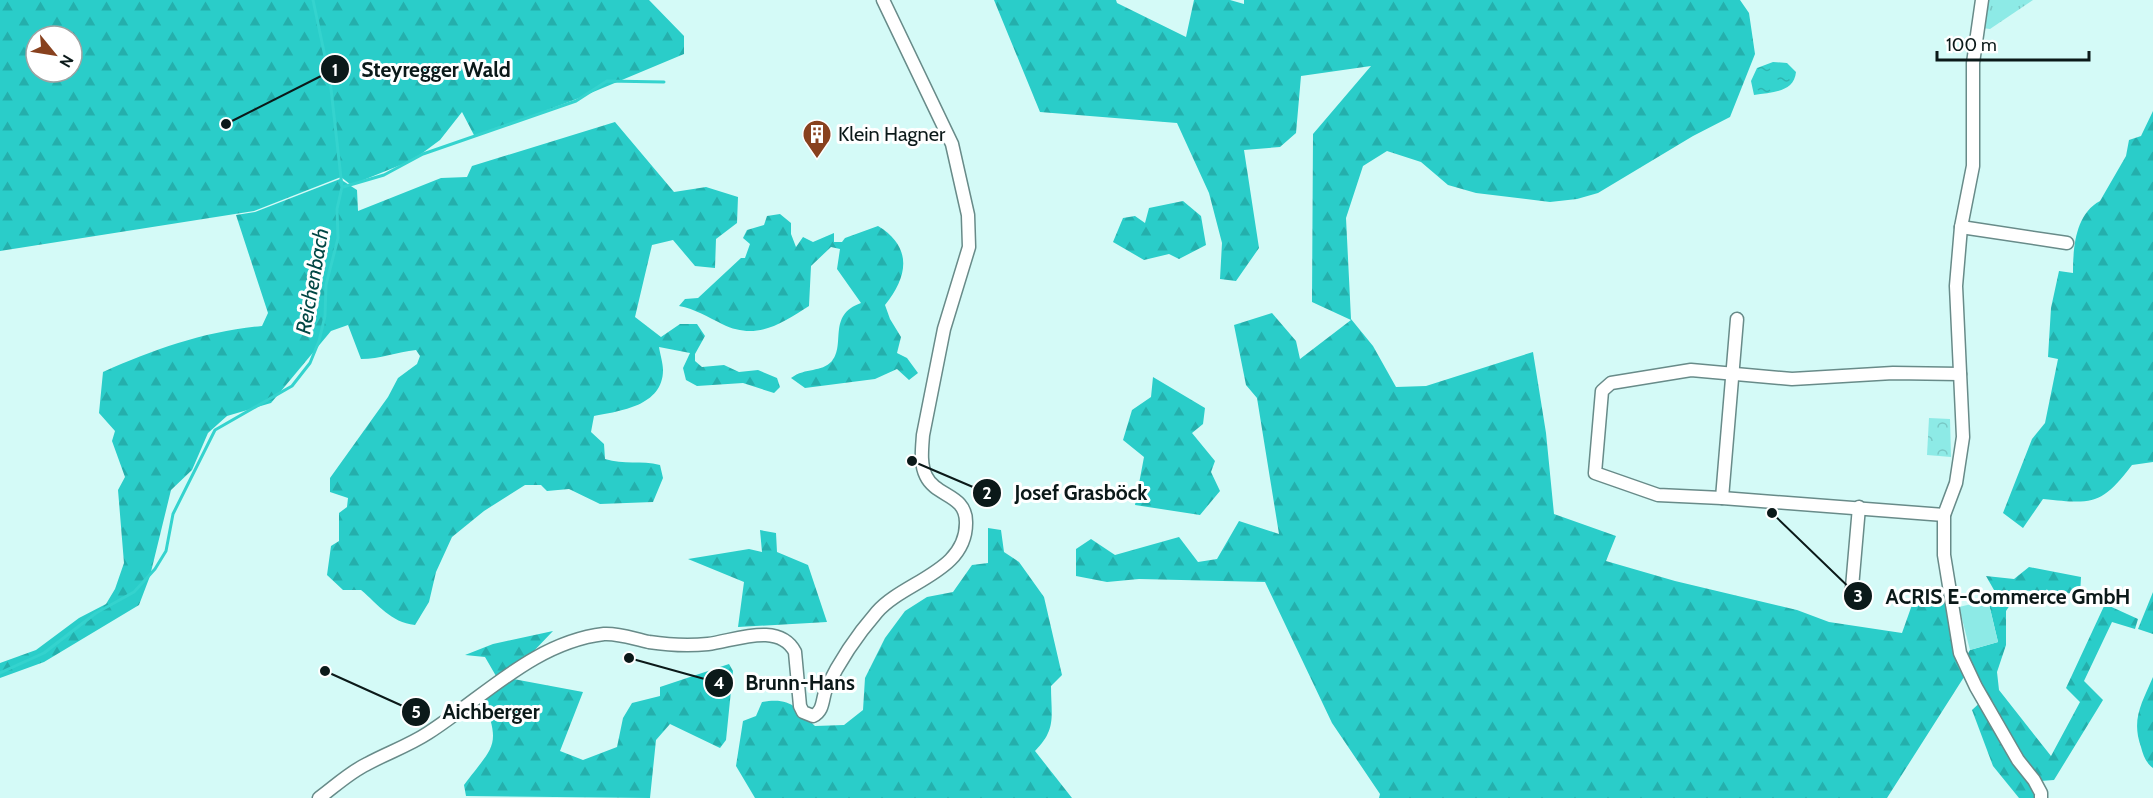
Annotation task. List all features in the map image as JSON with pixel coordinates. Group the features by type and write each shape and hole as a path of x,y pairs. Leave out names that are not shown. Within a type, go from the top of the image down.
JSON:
{"street":[{"path":"319,798 365,764 407,746 429,732 494,685 540,656 567,642 606,634 686,645 724,642 746,636 778,636 791,644 795,652 800,706 807,716 813,716 821,708 825,692 841,662 876,613 902,591 939,570 960,549 965,534 964,511 959,501 930,483 922,465 922,451 923,435 945,329 969,247 968,215 952,144 884,0"},
{"path":"1982,0 1973,63 1972,166 1961,227 1956,286 1963,437 1956,483 1944,515 1944,555 1960,652 1976,687 2018,760 2034,780 2041,793 2041,798"},
{"path":"1961,227 2067,243"},
{"path":"1722,498 1737,320"},
{"path":"1944,515 1859,507 1654,495 1595,473 1602,391 1611,383 1691,370 1792,379 1893,373 1960,374"},
{"path":"1851,599 1859,507"}],"green space":[{"path":"0,0 649,0 684,36 684,54 574,100 475,137 462,112 440,140 413,160 351,185 341,177 254,211 0,251"},
{"path":"994,0 1116,0 1117,3 1186,37 1194,0 1230,0 1244,4 1244,0 1740,0 1749,13 1755,54 1730,117 1693,136 1598,193 1577,199 1550,202 1476,193 1448,185 1421,162 1387,151 1363,166 1346,218 1351,319 1373,346 1396,387 1426,386 1533,352 1546,433 1554,514 1616,536 1606,561 1675,581 1797,610 1829,622 1902,633 1913,602 1947,595 1964,677 1887,798 1379,798 1380,794 1332,723 1265,582 1139,579 1107,582 1076,576 1076,549 1091,539 1115,555 1179,537 1198,562 1217,559 1239,521 1279,534 1257,398 1246,385 1234,325 1272,313 1296,341 1300,359 1351,320 1312,302 1313,134 1371,66 1301,76 1296,133 1280,147 1244,150 1259,248 1236,281 1220,279 1222,243 1209,193 1177,123 1040,112"},
{"path":"1986,0 2033,0 1990,29 1982,28"},
{"path":"2153,111 2153,462 2132,465 2112,488 2094,499 2073,502 2043,499 2023,528 2003,513 2032,439 2045,423 2058,359 2048,357 2051,308 2059,271 2073,273 2075,243 2080,223 2085,214 2100,201 2126,156 2129,140 2141,136"},
{"path":"615,122 674,192 706,187 738,197 737,223 716,239 715,268 695,266 673,240 652,245 635,317 661,337 680,324 697,324 705,336 695,354 695,361 702,367 724,365 739,372 758,370 777,378 780,387 774,393 743,383 697,386 686,380 683,368 690,353 659,347 663,370 656,392 638,405 594,416 591,432 604,444 605,459 660,465 663,478 653,502 600,504 569,489 547,491 541,485 525,485 484,511 452,537 436,572 429,602 415,625 392,617 361,590 343,590 327,575 331,546 339,541 339,513 347,507 348,498 330,492 330,478 388,397 398,378 417,364 420,356 416,350 361,359 348,325 331,331 271,403 227,416 208,433 192,470 171,490 150,576 139,605 44,662 0,678 0,663 36,650 79,618 106,604 115,589 124,563 118,490 125,477 112,441 115,431 99,413 103,372 181,342 241,328 262,326 268,313 236,215 255,212 340,179 357,190 358,211 441,178 467,177 472,166"},
{"path":"1183,201 1201,216 1206,245 1179,259 1169,254 1144,260 1113,242 1123,218 1135,216 1145,223 1149,208"},
{"path":"780,214 791,223 791,234 796,247 803,237 813,242 834,233 834,242 842,242 845,238 878,226 897,243 902,253 902,273 899,284 885,305 901,337 897,353 907,358 918,373 909,380 897,369 875,379 805,388 791,378 802,372 828,365 832,361 836,354 839,330 844,315 861,303 837,269 840,249 831,247 811,266 809,306 768,328 757,331 734,329 696,311 679,306 685,299 698,298 741,258 745,258 750,244 743,238 747,230 764,225 767,216"},
{"path":"1153,377 1205,408 1203,424 1192,433 1215,461 1211,472 1220,491 1200,515 1135,505 1144,457 1123,440 1132,410 1151,397"},
{"path":"1929,418 1950,419 1951,457 1927,455"},
{"path":"988,528 1001,530 1004,552 1019,562 1044,597 1062,675 1051,686 1050,729 1035,751 1072,798 755,798 736,766 743,721 756,716 762,702 779,701 792,705 815,726 844,725 863,710 865,678 885,638 905,611 927,597 953,592 972,565 988,563"},
{"path":"760,530 776,533 777,552 808,565 827,622 738,627 744,582 688,559 749,549 762,552"},
{"path":"2029,567 2081,577 2080,594 2020,590 2006,611 2006,645 1997,672 1999,690 2051,756 2080,702 2066,688 2105,604 2138,619 2135,629 2112,622 2084,681 2103,700 2054,780 2040,781 2034,790 2034,798 2019,798 1993,766 1972,710 1986,697 1966,657 1970,650 1998,642 1988,600 1994,590 1986,576 2014,579"},
{"path":"2153,592 2153,634 2138,629"},
{"path":"1988,600 1998,642 1970,650 1959,607"},
{"path":"553,631 508,678 583,692 560,751 583,760 617,747 623,718 632,703 660,696 660,687 729,664 733,671 726,740 720,748 670,724 656,740 650,798 466,796 464,785 488,753 493,737 483,699 494,689 505,686 506,677 496,676 485,657 465,655 493,644"},
{"path":"2153,677 2153,768 2144,756 2137,728 2139,711"}],"water":[{"path":"1773,62 1787,63 1796,72 1794,79 1791,84 1781,90 1754,95 1751,81 1757,68"}],"waterway":[{"name":"Reichenbach","path":"0,673 44,653 96,613 134,592 155,569 166,551 173,514 215,430 292,386 310,363 319,341 325,316 326,285 338,238 337,209 342,187 330,80 313,0"},
{"path":"343,187 384,175 423,154 576,101 607,81 664,82"}],"place":[{"name":"Steyregger Wald","path":"226,124"},
{"name":"Klein Hagner","path":"817,160"},
{"name":"Josef Grasböck","path":"912,461"},
{"name":"ACRIS E-Commerce GmbH","path":"1772,513"},
{"name":"Brunn-Hans","path":"629,658"},
{"name":"Aichberger","path":"325,671"}]}
